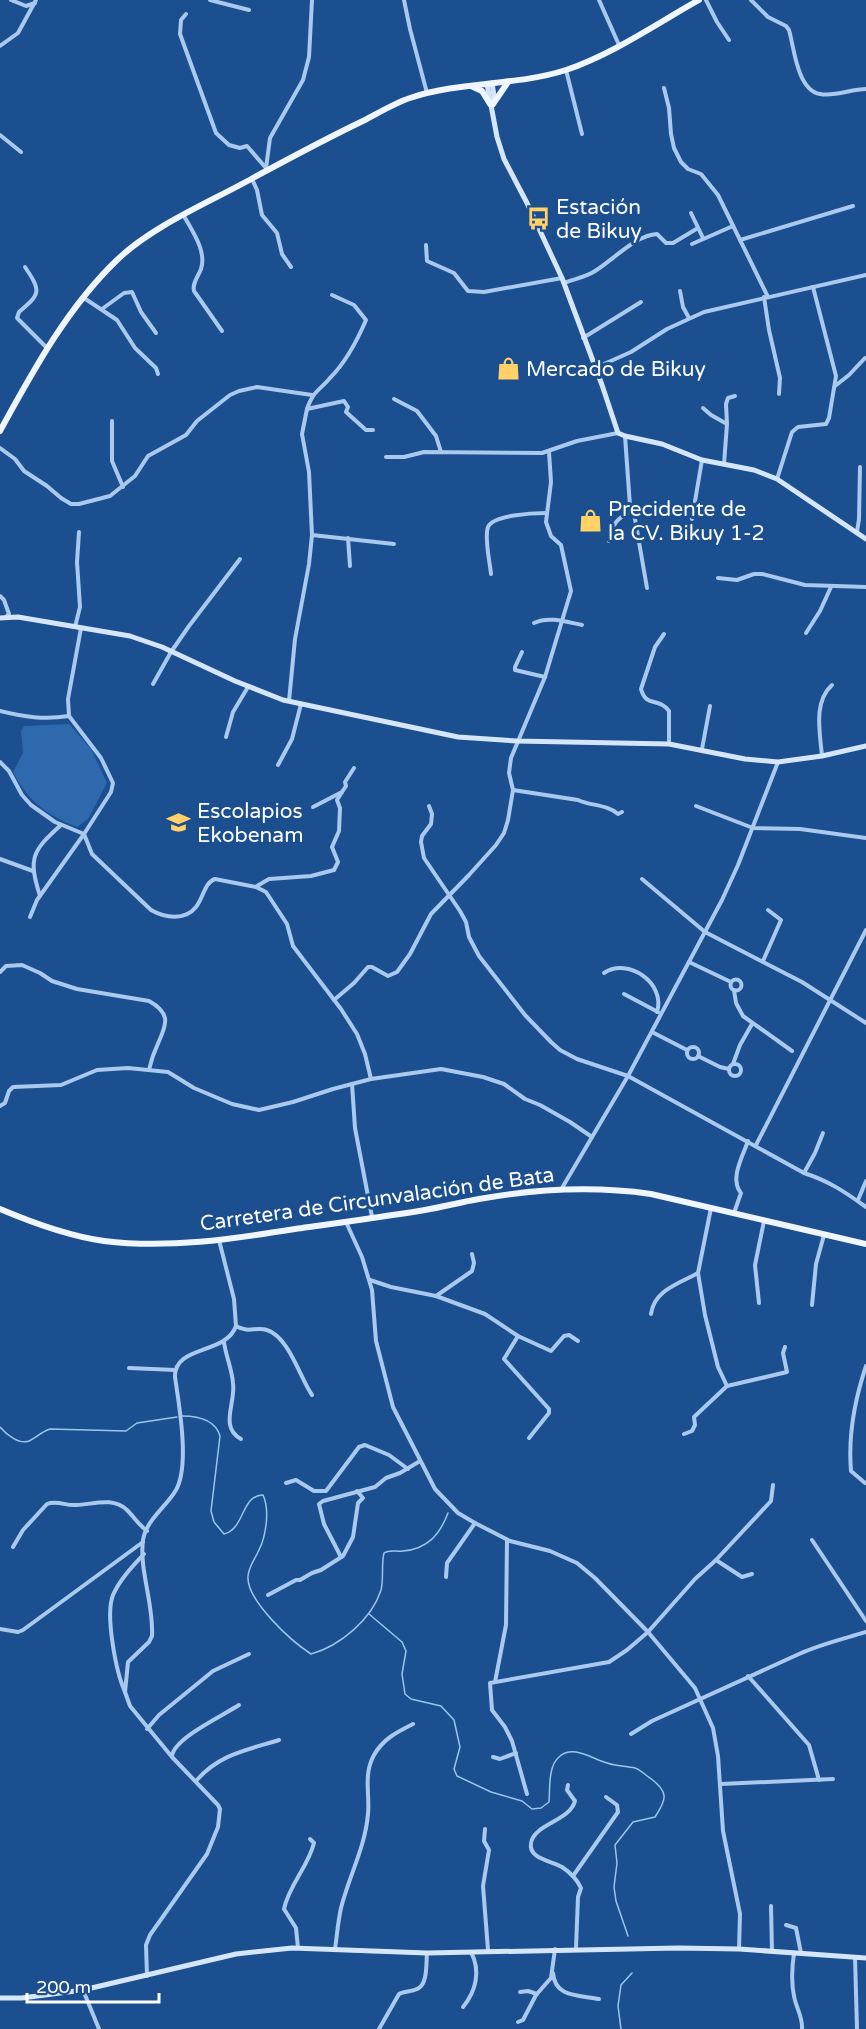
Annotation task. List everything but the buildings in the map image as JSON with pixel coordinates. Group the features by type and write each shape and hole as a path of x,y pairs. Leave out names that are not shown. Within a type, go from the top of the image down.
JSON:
{"main road":[{"path":"0,431 47,348 84,298 106,271 147,236 321,141 408,99 427,93 508,82 566,69 619,45 699,0"},
{"path":"471,86 482,91 492,105 508,82"},
{"name":"Carretera de Circunvalación de Bata","path":"0,1209 45,1226 103,1240 160,1244 219,1240 426,1210 479,1198 562,1188 628,1191 866,1244"}],"street":[{"path":"11,0 26,6 35,1"},
{"path":"210,0 249,10"},
{"path":"266,170 270,138 303,80 309,57 312,0"},
{"path":"404,0 427,93"},
{"path":"599,0 619,45"},
{"path":"706,0 729,40"},
{"path":"751,0 768,17 786,26 789,30 799,71 813,92 829,94 866,88"},
{"path":"0,46 18,33 35,1"},
{"path":"186,14 181,20 180,34 216,133 229,145 240,148 248,146 266,170"},
{"path":"566,69 582,134"},
{"path":"489,84 497,137 504,159 563,280 618,433"},
{"path":"664,88 674,148 681,162 688,169 701,174 718,195 766,297 769,330 780,378 779,394"},
{"path":"0,135 21,152"},
{"path":"252,179 262,214 277,233 282,254 291,267"},
{"path":"741,240 852,206"},
{"path":"691,213 704,238"},
{"path":"184,216 197,238 202,262 193,286 194,291 222,331"},
{"path":"692,244 733,226"},
{"path":"426,245 427,261 454,273 468,291 484,292 563,280 592,273 627,248 652,234 657,234 666,243 673,243 698,228"},
{"path":"25,267 36,285 36,296 32,303 19,312 18,318 47,348"},
{"path":"596,368 631,352 689,318 704,312 866,275"},
{"path":"777,479 792,432 798,427 826,424 829,418 836,376 813,287"},
{"path":"680,291 683,308 689,318"},
{"path":"102,309 124,293 132,292 141,312 156,333"},
{"path":"289,701 295,639 312,535 309,472 302,434 307,409 312,395 331,378 354,345 366,320 354,305 332,295"},
{"path":"84,298 117,320 135,348 156,368 158,374"},
{"path":"584,338 641,302"},
{"path":"834,386 865,358"},
{"path":"836,376 843,380"},
{"path":"0,448 15,459 24,471 70,504 79,504 110,496 123,487 135,476 148,456 186,435 197,421 230,395 257,387 312,395"},
{"path":"724,464 726,400 735,396"},
{"path":"394,399 417,411 436,436 441,452"},
{"path":"307,409 344,401 348,407 346,412 366,430 373,430"},
{"path":"703,408 727,424"},
{"path":"112,421 112,461 123,487"},
{"path":"386,457 404,457 424,452 549,452 577,441 618,433 662,444 702,460 754,470 777,479 866,539"},
{"path":"625,436 630,506 633,511 647,588"},
{"path":"334,1000 347,991 368,968 372,967 388,976 397,972 410,954 431,914 486,856 504,833 513,790 509,773 511,758 545,677 571,591 561,545 550,536 546,522 551,482 549,452"},
{"path":"692,519 702,460"},
{"path":"857,533 860,519 860,467"},
{"path":"609,541 613,524 622,516 633,511"},
{"path":"491,574 487,532 490,524 496,520 514,516 546,513"},
{"path":"30,917 40,897 111,792 113,783 101,758 69,716 68,699 80,607 77,562 79,532"},
{"path":"312,535 394,544"},
{"path":"348,538 350,566"},
{"path":"153,684 171,652 240,559"},
{"path":"718,578 737,580 754,574 762,574 805,585 866,587"},
{"path":"806,633 831,587"},
{"path":"0,596 9,614 3,618"},
{"path":"3,618 18,616 130,636 248,687 289,701 458,737 517,741 669,744 745,759 778,762 822,756 866,746"},
{"path":"534,623 542,619 582,625"},
{"path":"664,634 655,647 641,689 648,702 661,703 669,711 669,744"},
{"path":"522,652 514,669 545,677"},
{"path":"822,756 820,709 823,695 832,685"},
{"path":"226,737 233,712 248,687"},
{"path":"278,765 296,728 301,704"},
{"path":"702,749 710,706"},
{"path":"0,711 29,718 69,716"},
{"path":"0,762 9,771 27,801 61,825 84,834 92,854 151,910 164,916 181,916 190,912 196,908 207,885 215,879 256,887 266,892 288,924 293,946 334,1000 360,1041 371,1079"},
{"path":"562,1188 628,1076 652,1032 659,1013 722,900 778,762"},
{"path":"256,887 268,879 311,876 334,870 338,862 332,847 339,831 340,808 337,800 354,768"},
{"path":"513,790 578,800 610,808 618,814 622,812"},
{"path":"313,807 342,792"},
{"path":"429,806 432,820 422,836 422,852 466,922 469,937 479,956 537,1029 567,1055 628,1076 804,1173 826,1180 866,1207"},
{"path":"696,806 753,828 800,829 866,838"},
{"path":"40,897 33,871 34,854 37,848 61,825"},
{"path":"0,859 33,871"},
{"path":"642,879 705,932 763,961 866,1023"},
{"path":"763,961 781,920 768,910"},
{"path":"756,1145 862,943 866,930"},
{"path":"689,962 731,982"},
{"path":"0,972 6,966 22,965 52,981 77,989 150,1001 158,1006 163,1012 165,1025 149,1070"},
{"path":"604,973 612,968 627,968 648,979 656,987 659,1013"},
{"path":"731,982 736,979 741,982 741,987 734,990"},
{"path":"731,982 730,986 734,990 739,1011 752,1024 792,1051"},
{"path":"624,994 659,1013"},
{"path":"729,1069 734,1064 740,1045 752,1024"},
{"path":"652,1032 687,1050"},
{"path":"687,1050 691,1047 697,1049 698,1056"},
{"path":"687,1050 689,1058 695,1059 698,1056"},
{"path":"698,1056 729,1069 733,1076 741,1073 740,1065 734,1064"},
{"path":"0,1106 5,1103 13,1087 61,1085 98,1070 128,1068 168,1072 194,1088 232,1104 259,1110 371,1079 441,1070 483,1077 504,1084 525,1099 540,1105 592,1137"},
{"path":"352,1084 356,1138 372,1217"},
{"path":"804,1173 823,1133"},
{"path":"734,1213 741,1193 736,1188 736,1178 748,1141"},
{"path":"858,1200 866,1181"},
{"path":"711,1208 698,1273 705,1315 718,1366 727,1386"},
{"path":"759,1304 755,1260 764,1220"},
{"path":"346,1222 369,1279 373,1299 374,1326 393,1407 435,1489 443,1500 458,1513 507,1539 561,1555 577,1563 648,1632 687,1677 700,1698 713,1728 718,1756 723,1831 740,1914 739,1949"},
{"path":"812,1305 816,1264 824,1234"},
{"path":"125,1692 128,1662 152,1636 143,1541 147,1531 173,1495 181,1477 184,1442 175,1370 183,1359 224,1342 236,1326 234,1299 219,1240"},
{"path":"436,1296 472,1271 474,1263 472,1254"},
{"path":"651,1314 652,1305 657,1297 698,1273"},
{"path":"369,1279 391,1287 436,1296 485,1314 518,1336 551,1351 564,1336 569,1335 578,1341"},
{"path":"236,1326 247,1330 266,1329 273,1333 286,1346 295,1361 302,1381 312,1395"},
{"path":"518,1336 504,1359 549,1409 549,1413 529,1438"},
{"path":"224,1342 234,1387 229,1422 233,1432 241,1439"},
{"path":"684,1434 692,1431 695,1425 694,1417 727,1386 787,1372 783,1353 785,1347"},
{"path":"865,1483 850,1471 849,1458 855,1406 866,1366"},
{"path":"129,1368 175,1370"},
{"path":"285,1483 296,1480 314,1491 326,1491 359,1448 365,1445 389,1455 408,1469"},
{"path":"341,1557 318,1507 323,1501 375,1487 386,1478 420,1461"},
{"path":"526,1794 516,1753 508,1732 492,1710 490,1683 609,1662 627,1650 648,1632 695,1579 771,1501 773,1485"},
{"path":"268,1595 321,1570 347,1551 353,1537 358,1503 363,1498 356,1491"},
{"path":"13,1547 24,1530 51,1502 77,1506 96,1502 116,1504 126,1510 147,1531"},
{"path":"446,1577 447,1563 475,1523"},
{"path":"495,1682 506,1625 507,1539"},
{"path":"812,1540 866,1621"},
{"path":"0,1629 18,1632 23,1630 143,1541"},
{"path":"144,1554 123,1578 111,1601 111,1628 118,1670 130,1706 147,1729 220,1809 218,1827 207,1854 150,1935 146,1945 147,1976"},
{"path":"716,1560 742,1577 752,1574"},
{"path":"631,1734 700,1698 822,1643 866,1632"},
{"path":"147,1729 159,1715 213,1671 249,1654"},
{"path":"748,1676 809,1745 819,1780"},
{"path":"172,1757 175,1748 192,1734 239,1705"},
{"path":"335,1949 341,1908 363,1845 368,1818 367,1777 372,1758 391,1735 413,1724"},
{"path":"196,1781 216,1762 229,1755 279,1740"},
{"path":"493,1757 500,1759 516,1753"},
{"path":"721,1784 832,1779"},
{"path":"568,1785 567,1790 574,1805 536,1834 531,1841 531,1846 537,1857 560,1866 573,1876 581,1888 578,1897 576,1948"},
{"path":"573,1876 618,1812 617,1805 606,1797"},
{"path":"485,1829 484,1841 489,1850 483,1886 488,1950"},
{"path":"298,1948 296,1928 284,1909 292,1885 312,1850 314,1843 310,1839"},
{"path":"771,1906 772,1951"},
{"path":"786,1925 796,1928 801,1953"},
{"path":"0,1998 22,1998 83,1990 236,1954 298,1948 427,1953 576,1948 739,1949 866,1958"},
{"path":"555,1949 553,1970 554,1982 558,1989 569,1994 599,1999"},
{"path":"463,2007 473,1993 476,1982 476,1962 471,1952"},
{"path":"379,2029 399,1994 421,1986 425,1975 427,1953"},
{"path":"794,1953 792,1976 794,1998 802,2019 802,2029"},
{"path":"855,1957 857,2029"},
{"path":"518,2022 525,2017 537,1994 551,1977 553,1970"},
{"path":"83,1990 99,2029"},
{"path":"520,1992 528,1991 537,1994"}],"shaded area":[{"path":"69,724 91,749 107,783 88,819 77,827 39,806 25,791 13,772 23,753 21,731 24,726"}],"waterway":[{"path":"182,1416 205,1420 218,1430 220,1436 211,1511 214,1522 224,1534 236,1526 251,1500 263,1495 267,1515 265,1530 249,1572 249,1586 271,1619 292,1640 311,1654 333,1645 363,1621 377,1601 381,1590 384,1553 412,1550 426,1544 437,1534 448,1513"},
{"path":"0,1427 13,1438 25,1442 50,1429 126,1431 137,1423 177,1417"},
{"path":"369,1614 402,1642 406,1651 402,1674 405,1694 411,1699 441,1706 454,1720 460,1747 454,1769 457,1776 491,1792 522,1801 532,1809 541,1808 549,1802 550,1778 555,1761 564,1753 576,1752 610,1764 637,1769 660,1787 664,1800 655,1817 633,1822 615,1845 617,1863 614,1887 616,1901 628,1936"},
{"path":"621,2029 618,2006 621,1985 632,1973"}],"place":[{"name":"Estación de Bikuy","path":"538,219"},
{"name":"Mercado de Bikuy","path":"508,369"},
{"name":"Precidente de la CV. Bikuy 1-2","path":"590,521"},
{"name":"Escolapios Ekobenam","path":"179,823"}]}
